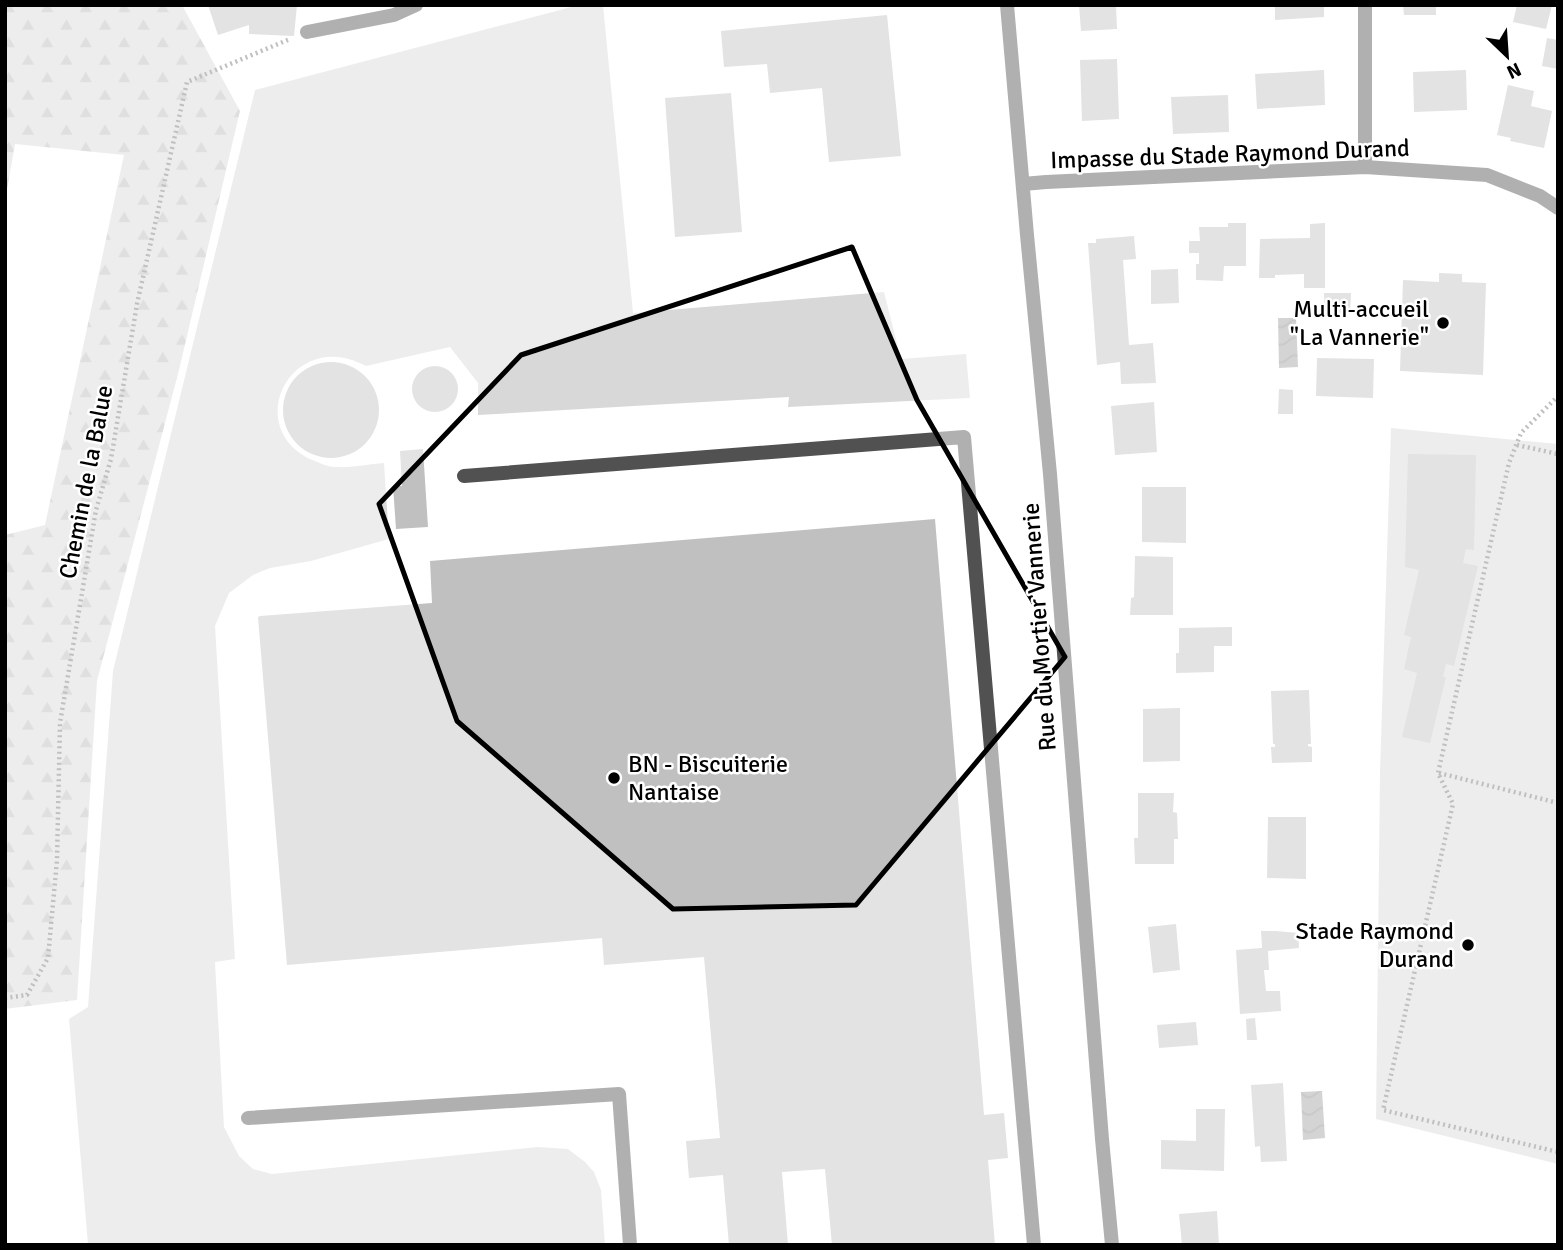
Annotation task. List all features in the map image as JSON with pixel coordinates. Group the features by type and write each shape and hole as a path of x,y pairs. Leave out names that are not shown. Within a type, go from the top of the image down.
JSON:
{"street":[{"path":"307,32 394,15 416,5"},
{"name":"Rue du Mortier Vannerie","path":"1007,5 1050,474 1112,1245"},
{"path":"1365,5 1365,167"},
{"name":"Impasse du Stade Raymond Durand","path":"1023,184 1365,167 1488,175 1540,196 1558,208"},
{"path":"464,476 964,437 1034,1245"},
{"path":"248,1118 619,1094 630,1245"}],"path":[{"name":"Chemin de la Balue","path":"5,998 27,995 48,958 57,860 60,723 96,510 111,458 137,304 187,82 307,32"},
{"path":"1555,399 1521,433 1509,463 1438,773 1453,804 1383,1110 1558,1152"},
{"path":"1517,445 1558,454"},
{"path":"1438,773 1558,803"}],"highlighted area":[{"path":"852,247 917,400 1065,657 856,905 673,909 457,721 379,504 521,355"}],"green space":[{"path":"182,5 240,111 179,370 97,681 77,1000 5,1009 5,535 45,525 124,155 15,144 5,201 5,7"},
{"path":"579,5 603,5 633,313 884,292 901,359 966,354 970,398 788,407 789,397 478,415 478,383 450,347 366,366 340,357 317,359 298,369 285,385 278,404 279,424 290,444 310,459 322,464 341,467 384,463 389,539 311,561 270,568 253,575 229,593 215,626 235,959 215,962 224,1127 239,1156 253,1169 272,1174 538,1147 568,1149 594,1172 601,1190 605,1245 88,1245 69,1019 88,1007 113,671 255,90"},
{"name":"Stade Raymond Durand","path":"1391,428 1558,444 1558,1164 1376,1119 1380,772"}],"water":[{"path":"1278,318 1296,318 1298,367 1279,368"},
{"path":"1322,1091 1325,1138 1303,1140 1301,1092"}],"building":[{"path":"208,5 297,5 294,36 249,34 249,25 218,35"},
{"path":"1079,5 1116,5 1117,29 1081,31"},
{"path":"1275,5 1324,5 1324,17 1275,20"},
{"path":"1403,5 1436,5 1436,15 1404,15"},
{"path":"1517,5 1552,5 1546,29 1513,22"},
{"path":"887,15 901,156 829,162 822,88 770,93 767,64 724,67 721,31"},
{"path":"1547,38 1558,40 1558,69 1542,66"},
{"path":"1117,59 1119,119 1082,121 1080,60"},
{"path":"1324,70 1325,105 1257,109 1255,74"},
{"path":"1466,70 1467,110 1414,112 1413,72"},
{"path":"1508,85 1534,91 1531,106 1552,111 1544,148 1510,141 1511,138 1497,135"},
{"path":"731,93 742,232 675,237 665,98"},
{"path":"1228,95 1229,132 1173,134 1171,97"},
{"path":"1228,223 1246,223 1246,266 1224,266 1223,281 1196,280 1199,253 1189,253 1189,241 1200,241 1199,227 1228,227"},
{"path":"1325,223 1325,288 1304,288 1304,274 1259,278 1260,239 1310,238 1310,224"},
{"path":"1134,236 1136,259 1123,260 1129,345 1153,343 1156,383 1121,384 1120,362 1097,365 1088,243 1096,243 1096,239"},
{"path":"1178,269 1179,303 1151,304 1151,270"},
{"name":"Multi-accueil \"La Vannerie\"","path":"1439,273 1462,274 1462,282 1486,283 1483,375 1400,371 1403,280 1439,282"},
{"path":"1324,293 1351,293 1350,314 1325,314"},
{"path":"1317,358 1374,359 1373,398 1316,396"},
{"path":"331,362 349,366 365,376 375,392 379,410 375,428 365,444 349,454 331,458 313,454 297,444 287,428 283,410 287,392 297,376 313,366"},
{"path":"435,366 451,373 458,389 451,405 435,412 419,405 412,389 419,373"},
{"path":"1279,389 1293,390 1293,414 1278,414"},
{"path":"1154,402 1157,452 1115,455 1111,406"},
{"path":"423,449 428,527 396,529 393,486 402,486 400,451"},
{"path":"1408,454 1476,455 1474,550 1466,549 1463,563 1478,566 1454,666 1446,664 1443,677 1446,677 1430,743 1402,737 1417,673 1404,669 1411,637 1404,635 1419,570 1405,567"},
{"path":"1142,487 1186,487 1186,543 1142,542"},
{"name":"BN - Biscuiterie Nantaise","path":"935,519 984,1115 1004,1113 1008,1158 988,1160 995,1245 832,1245 825,1169 782,1172 788,1245 729,1245 723,1175 689,1178 686,1141 720,1138 704,957 604,965 602,938 287,965 258,617 432,603 430,561"},
{"path":"1135,556 1173,557 1173,615 1130,615 1131,598 1134,597"},
{"path":"1232,627 1232,646 1214,646 1214,672 1176,673 1179,628"},
{"path":"1309,690 1311,744 1308,746 1312,747 1312,762 1272,763 1271,747 1275,747 1275,744 1271,691"},
{"path":"1180,708 1180,761 1143,762 1143,709"},
{"path":"1138,793 1174,793 1173,812 1177,813 1178,839 1174,839 1174,864 1135,864"},
{"path":"1268,817 1306,817 1306,879 1267,878"},
{"path":"1176,924 1180,970 1153,973 1148,927"},
{"path":"1261,931 1298,933 1299,948 1268,951 1269,970 1264,970 1266,991 1280,991 1281,1011 1240,1014 1236,950 1262,948"},
{"path":"1255,1018 1257,1040 1247,1040 1246,1019"},
{"path":"1196,1022 1198,1045 1159,1048 1157,1025"},
{"path":"1283,1083 1287,1161 1261,1162 1260,1146 1255,1147 1251,1085"},
{"path":"1196,1109 1225,1109 1224,1171 1161,1169 1161,1140 1196,1141"},
{"path":"1217,1211 1219,1245 1182,1245 1179,1214"}],"place":[{"name":"Multi-accueil \"La Vannerie\"","path":"1443,323"},
{"name":"BN - Biscuiterie Nantaise","path":"614,778"},
{"name":"Stade Raymond Durand","path":"1468,945"}]}
